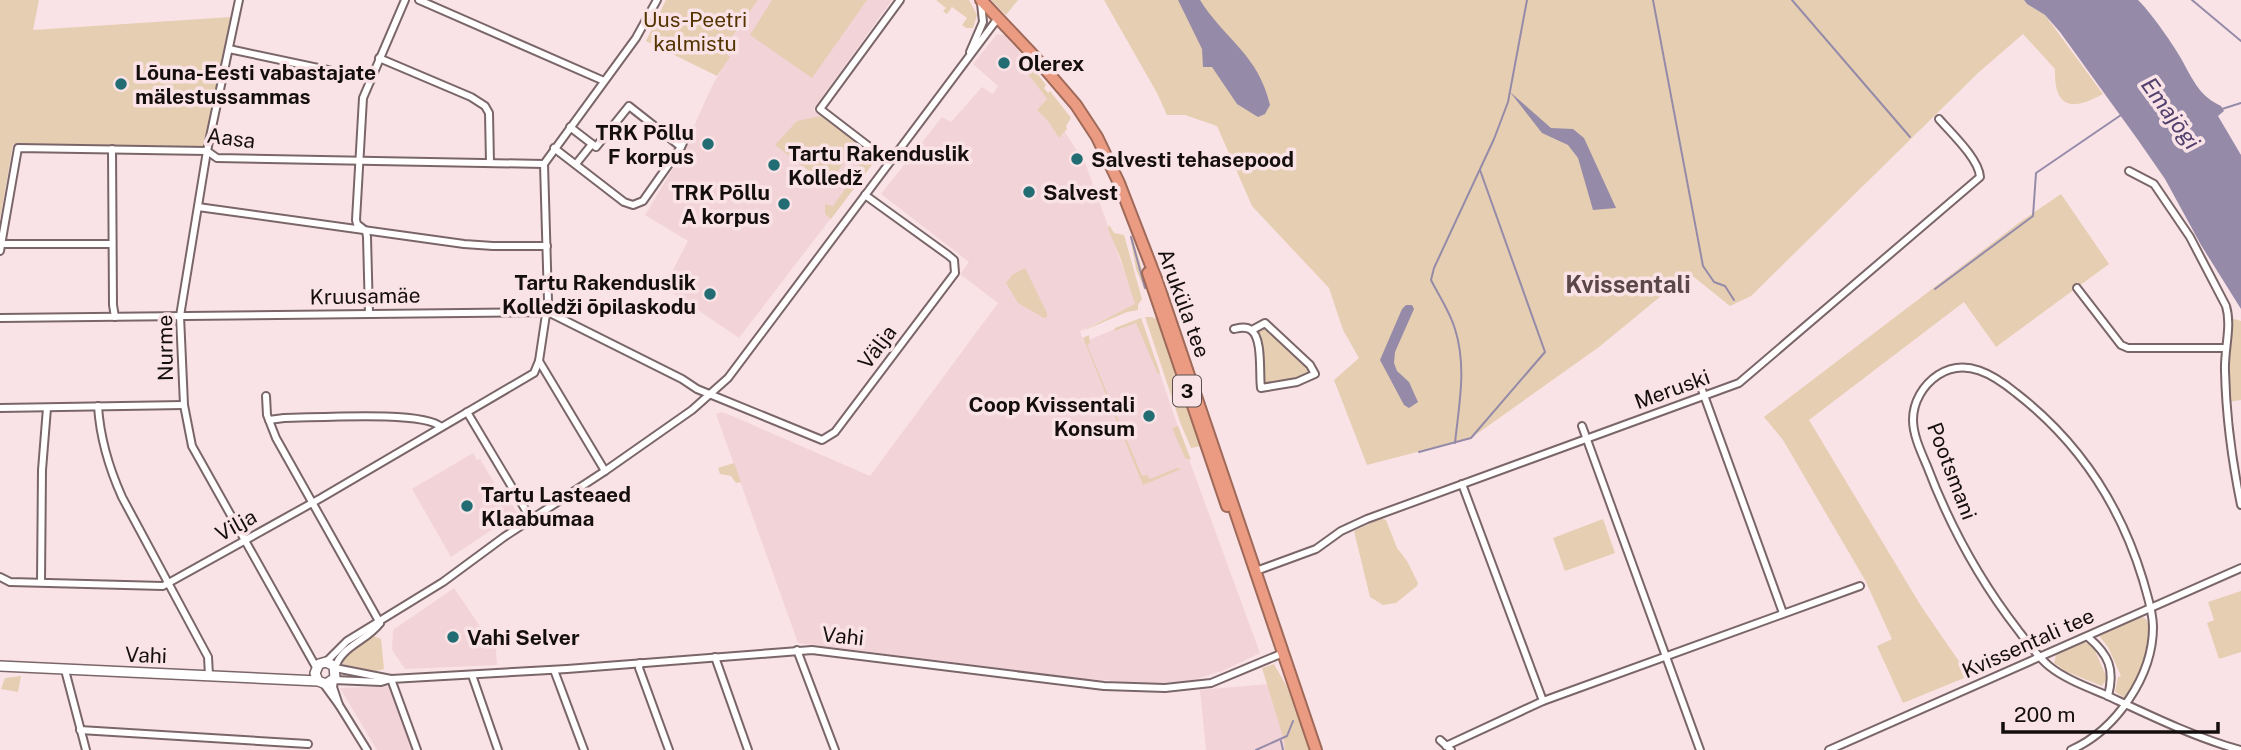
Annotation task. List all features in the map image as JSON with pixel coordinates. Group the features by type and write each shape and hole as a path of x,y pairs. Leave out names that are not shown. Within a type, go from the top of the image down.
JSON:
{"highway":[{"name":"3","path":"980,0 998,18"},
{"name":"Aruküla tee","path":"998,18 1034,55 1084,116 1119,183 1160,287 1316,750"}],"street":[{"name":"Nurme","path":"239,0 207,151 180,316 184,405 192,446 316,669"},
{"path":"369,314 367,237 366,231 356,220 363,98 405,0"},
{"path":"419,0 604,81"},
{"path":"605,471 539,360 548,301 544,164 636,38 657,0"},
{"path":"889,162 820,110 900,0"},
{"path":"968,57 983,22 980,0"},
{"path":"367,750 321,682 316,669 347,641 443,582 531,519 605,471 710,395 728,378 998,18"},
{"path":"229,49 370,79"},
{"path":"379,58 471,97 485,106 489,113 490,163"},
{"path":"554,148 624,202 637,205 643,201 682,145 629,106 596,147 570,127"},
{"name":"Meruski","path":"1256,571 1316,549 1340,531 1367,519 1705,396 1744,379 1980,177 1980,170 1973,159 1939,119"},
{"path":"576,164 592,144"},
{"name":"Aasa","path":"1,247 18,148 207,151 217,158 544,164"},
{"path":"112,149 115,317"},
{"path":"2129,171 2154,184 2190,237 2226,306 2229,316 2224,348 2228,431 2241,505"},
{"name":"Välja","path":"710,395 815,439 828,438 835,432 955,273 954,260 864,195"},
{"path":"198,207 474,245 547,246"},
{"path":"1,247 112,244"},
{"path":"2077,288 2115,340 2128,348 2224,348"},
{"name":"Kruusamäe","path":"0,318 546,312 710,395"},
{"path":"1234,329 1252,330 1265,323 1310,365 1315,374 1297,382 1261,388 1259,351 1252,330"},
{"name":"Vilja","path":"0,577 10,582 163,586 312,503 534,373 539,360"},
{"name":"Pootsmani","path":"2127,705 2152,644 2153,625 2139,569 2116,513 2087,464 2038,410 1988,373 1957,368 1944,372 1922,390 1915,405 1913,423 1921,452 1958,536 2008,618 2039,657 2060,674 2127,705 2240,750"},
{"path":"1701,387 1783,612"},
{"path":"266,396 269,421 380,623"},
{"path":"0,408 184,405"},
{"path":"98,406 103,444 121,497 208,657 209,675"},
{"path":"41,582 42,470 47,408"},
{"path":"467,412 531,519"},
{"path":"1628,414 1631,422"},
{"path":"269,421 284,418 400,417 431,420 441,427"},
{"path":"1607,422 1610,430"},
{"path":"1581,426 1700,750"},
{"path":"1462,484 1543,701"},
{"name":"Kvissentali tee","path":"1829,750 2241,568"},
{"path":"1445,745 1543,701 1860,586"},
{"path":"339,705 333,687 335,668 343,653 374,631 380,623"},
{"path":"2088,637 2101,650 2112,670 2108,696"},
{"path":"797,650 835,750"},
{"name":"Vahi","path":"334,680 381,682 391,679 554,670 797,650 1104,686 1165,688 1211,683 1283,653"},
{"path":"715,657 748,750"},
{"path":"326,662 335,668"},
{"path":"639,663 669,750"},
{"name":"Vahi","path":"0,666 321,682"},
{"name":"Vahi","path":"335,668 391,679"},
{"name":"Vahi","path":"291,680 316,669"},
{"path":"65,670 86,750"},
{"path":"554,670 584,750"},
{"path":"472,675 498,750"},
{"path":"391,679 417,750"},
{"path":"321,682 334,680"},
{"path":"2071,750 2101,731 2127,705"},
{"path":"80,730 308,744"}],"shaded area":[{"name":"Tartu Rakenduslik Kolledž","path":"758,0 892,0 813,110 877,158 739,338 664,287 688,241 645,215 681,155 712,86 729,57 722,52"},
{"path":"997,34 1005,35 1033,68 1031,78 1047,99 1037,110 1059,138 1065,132 1086,165 1136,304 1080,331 1084,342 1141,318 1260,653 1222,671 1187,682 1143,683 1088,679 798,643 716,414 721,412 730,415 870,476 998,303 960,274 969,262 881,194 942,117 951,122 982,87 993,94 998,86 973,64"},
{"name":"Tartu Lasteaed Klaabumaa","path":"473,453 477,460 480,459 507,504 511,502 517,513 451,557 412,489"},
{"path":"454,588 496,650 497,665 405,669 392,650 393,630"},
{"path":"1269,684 1289,750 1206,750 1200,690"},
{"path":"396,686 418,750 377,750 340,688"}],"green space":[{"path":"0,0 39,0 33,30 231,17 205,147 13,144 0,220"},
{"name":"Uus-Peetri kalmistu","path":"666,0 758,0 722,51 730,57 717,76 646,41"},
{"path":"772,0 867,0 812,78 750,35"},
{"path":"936,0 969,0 977,15 973,28 962,25 967,18 952,7 947,14 943,11 946,8"},
{"path":"991,0 1018,0 1006,15"},
{"path":"1104,0 2024,0 2045,15 2103,94 2082,103 2067,103 2058,92 2055,69 2023,34 1978,73 1751,296 1730,306 1689,273 1599,347 1471,438 1367,465 1334,380 1359,358 1343,330 1329,288 1252,206 1217,126 1185,115 1167,115"},
{"path":"1033,68 1046,85 1044,88 1048,93 1050,91 1071,118 1067,129 1059,138 1037,110 1047,99 1028,74"},
{"path":"821,116 877,158 831,219 825,214 825,204 833,206 861,167 848,157 828,185 775,145 797,121"},
{"path":"2061,194 2109,264 1996,347 1964,302 1809,420 1921,606 1969,676 1903,703 1877,646 1892,639 1865,580 1783,440 1764,417 2020,222"},
{"path":"1109,225 1114,233 1124,235 1142,299 1138,310 1080,332 1135,304 1108,229"},
{"path":"1130,236 1148,289 1145,290 1136,269"},
{"path":"1025,268 1047,317 1044,318 1018,303 1006,283 1012,275"},
{"path":"1145,317 1159,320 1201,446 1191,448"},
{"path":"1141,318 1160,373 1158,374 1136,323 1114,331 1115,328"},
{"path":"2231,320 2241,321 2241,400 2228,402 2227,372"},
{"path":"1262,324 1312,370 1296,379 1265,384 1260,343 1254,330"},
{"path":"1089,335 1090,343 1087,345 1142,476 1147,475 1150,479 1177,468 1181,469 1143,485 1083,338"},
{"path":"1178,426 1191,460 1185,458 1172,428"},
{"path":"734,463 741,482 736,483 731,476 720,474 718,468"},
{"path":"1381,518 1386,520 1397,548 1418,583 1396,603 1383,605 1370,597 1354,531"},
{"path":"1603,519 1615,553 1565,571 1553,538"},
{"path":"2241,591 2241,652 2219,659 2207,623 2214,620 2208,602"},
{"path":"2142,617 2146,619 2149,628 2148,648 2129,696 2125,698 2115,692 2118,677 2121,676 2108,647 2100,637 2101,634"},
{"path":"374,636 381,639 384,669 363,671 343,666 342,657"},
{"path":"2082,642 2092,644 2107,678 2102,686 2067,672 2054,663 2056,655"},
{"path":"1274,664 1287,687 1310,750 1285,750 1262,668"},
{"path":"21,676 18,692 1,689 5,678"}],"water":[{"path":"1178,0 1200,0 1249,60 1265,88 1270,105 1265,114 1258,117 1237,104 1212,67 1203,67 1202,49"},
{"name":"Emajõgi","path":"2024,0 2138,0 2169,39 2198,88 2221,106 2224,111 2218,116 2241,155 2241,309 2201,245 2165,179 2138,140 2060,32 2045,15"},
{"path":"1510,92 1551,128 1573,129 1584,138 1616,208 1593,210 1578,158 1568,145 1542,133"},
{"path":"1406,305 1412,305 1414,309 1395,352 1394,363 1397,371 1409,382 1418,402 1409,408 1404,405 1380,360"}],"waterway":[{"path":"1455,443 1461,386 1459,343 1450,316 1431,280 1508,102 1527,0"},
{"path":"1653,0 1703,266 1714,282 1725,286 1734,300"},
{"path":"1792,0 1910,137"},
{"path":"2192,0 2241,41"},
{"path":"2222,109 2241,103"},
{"path":"1935,289 2033,216 2036,173 2121,115"},
{"path":"1419,452 1471,438 1545,352 1480,170"},
{"path":"1131,237 1145,288"},
{"path":"1256,750 1287,736 1293,721"},
{"path":"1281,741 1283,750"}],"place":[{"name":"Olerex","path":"1004,63"},
{"name":"Lõuna-Eesti vabastajate mälestussammas","path":"121,84"},
{"name":"TRK Põllu F korpus","path":"708,144"},
{"name":"Salvesti tehasepood","path":"1077,159"},
{"name":"Tartu Rakenduslik Kolledž","path":"774,165"},
{"name":"Salvest","path":"1029,192"},
{"name":"TRK Põllu A korpus","path":"784,204"},
{"name":"Tartu Rakenduslik Kolledži õpilaskodu","path":"710,294"},
{"name":"Coop Kvissentali Konsum","path":"1149,416"},
{"name":"Tartu Lasteaed Klaabumaa","path":"467,506"},
{"name":"Vahi Selver","path":"453,637"}],"district":[{"name":"Kvissentali","path":"1628,284"}]}
